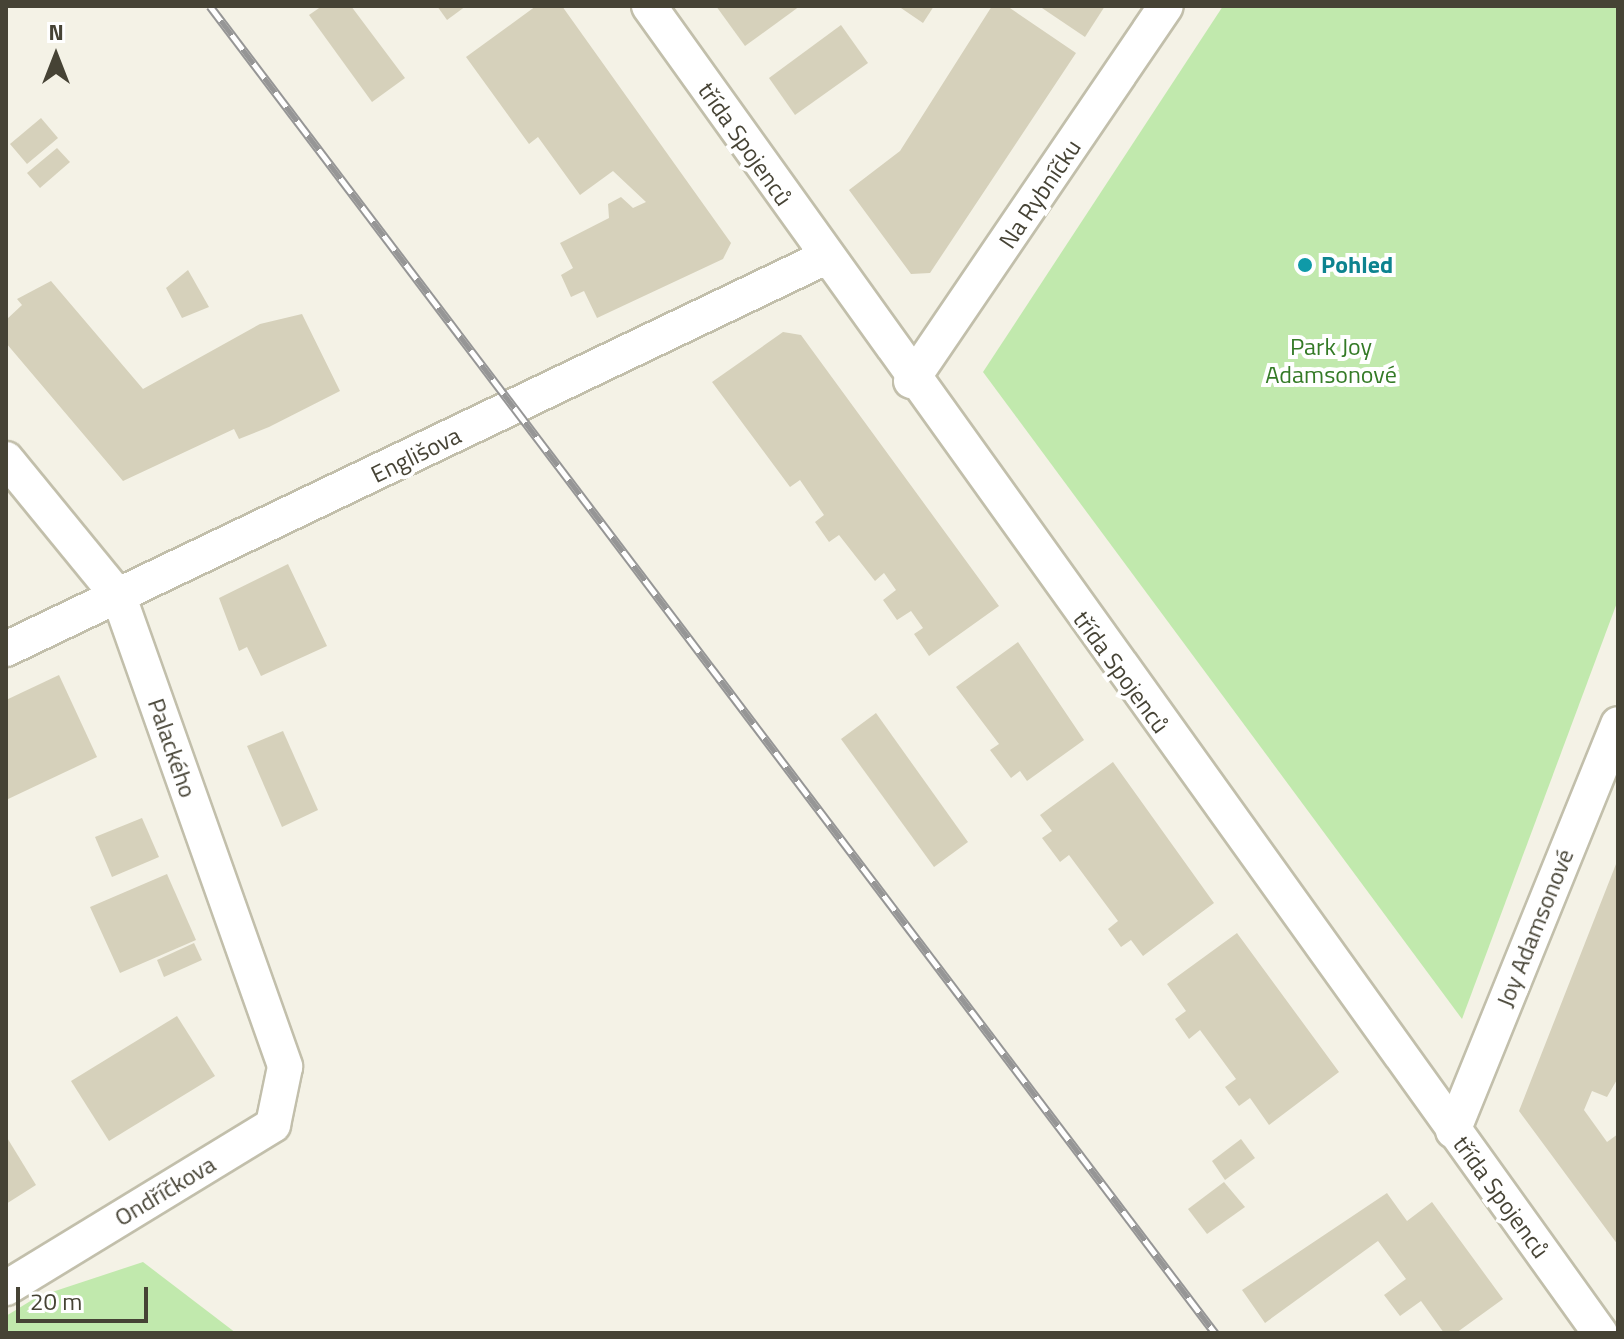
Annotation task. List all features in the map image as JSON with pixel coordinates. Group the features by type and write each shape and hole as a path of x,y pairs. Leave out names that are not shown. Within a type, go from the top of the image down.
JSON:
{"street":[{"name":"třída Spojenců","path":"649,6 911,381 1600,1333"},
{"name":"Na Rybníčku","path":"911,381 1166,6"},
{"name":"Englišova","path":"6,649 824,258"},
{"name":"Palackého","path":"6,459 119,597 285,1067"},
{"name":"Joy Adamsonové","path":"1453,1131 1618,724"},
{"name":"Ondříčkova","path":"6,1288 273,1125 285,1067"}],"green space":[{"name":"Park Joy Adamsonové","path":"1223,6 1618,6 1618,600 1462,1019 983,372"},
{"path":"143,1262 236,1333 6,1333 6,1316 37,1297"}],"building":[{"path":"322,6 351,6 405,78 372,102 309,15"},
{"path":"437,6 466,6 447,20"},
{"path":"536,6 562,6 731,243 723,259 597,318 584,291 571,297 561,275 573,268 560,243 609,218 608,204 621,197 633,208 646,202 613,171 580,195 538,137 529,144 466,57"},
{"path":"716,6 800,6 745,46"},
{"path":"898,6 934,6 923,23"},
{"path":"992,6 1007,6 1076,53 930,273 911,274 849,190 900,151"},
{"path":"1039,6 1105,6 1085,37"},
{"path":"841,25 868,63 795,115 769,78"},
{"path":"41,118 58,138 27,164 10,144"},
{"path":"57,148 70,162 40,188 27,173"},
{"path":"188,270 209,307 182,318 166,288"},
{"path":"51,281 143,389 260,324 302,314 340,391 269,427 239,439 234,429 123,481 6,343 6,320 22,305 17,299"},
{"path":"783,332 801,335 999,606 929,656 914,634 923,628 911,611 897,620 883,600 896,590 884,573 875,581 839,535 829,542 815,522 824,515 800,480 790,487 712,382"},
{"path":"288,564 327,646 261,676 247,647 239,651 219,598"},
{"path":"1018,642 1084,740 1027,781 1020,771 1011,778 990,750 999,744 956,687"},
{"path":"59,675 97,757 6,800 6,700"},
{"path":"876,713 968,842 934,867 841,739"},
{"path":"283,731 318,810 282,827 247,746"},
{"path":"1113,762 1214,903 1143,956 1131,940 1121,947 1108,929 1118,921 1069,855 1060,862 1042,838 1052,831 1040,815"},
{"path":"142,818 159,857 112,877 95,837"},
{"path":"1618,859 1618,1078 1607,1097 1592,1091 1584,1110 1607,1142 1618,1134 1618,1245 1519,1111"},
{"path":"167,874 196,940 120,973 90,907"},
{"path":"1237,933 1339,1072 1269,1125 1250,1098 1239,1106 1225,1087 1236,1079 1200,1030 1189,1039 1175,1019 1186,1011 1167,984"},
{"path":"194,943 202,960 164,977 157,960"},
{"path":"177,1016 215,1076 109,1141 71,1081"},
{"path":"6,1136 36,1185 6,1204"},
{"path":"1241,1139 1255,1158 1225,1180 1212,1161"},
{"path":"1224,1182 1245,1207 1207,1234 1188,1209"},
{"path":"1387,1193 1407,1221 1432,1202 1503,1299 1456,1333 1444,1333 1421,1301 1400,1316 1384,1295 1406,1279 1378,1241 1265,1323 1242,1290"}],"railway":[{"path":"210,6 1215,1333"}],"place":[{"name":"Pohled","path":"1305,265"}]}
